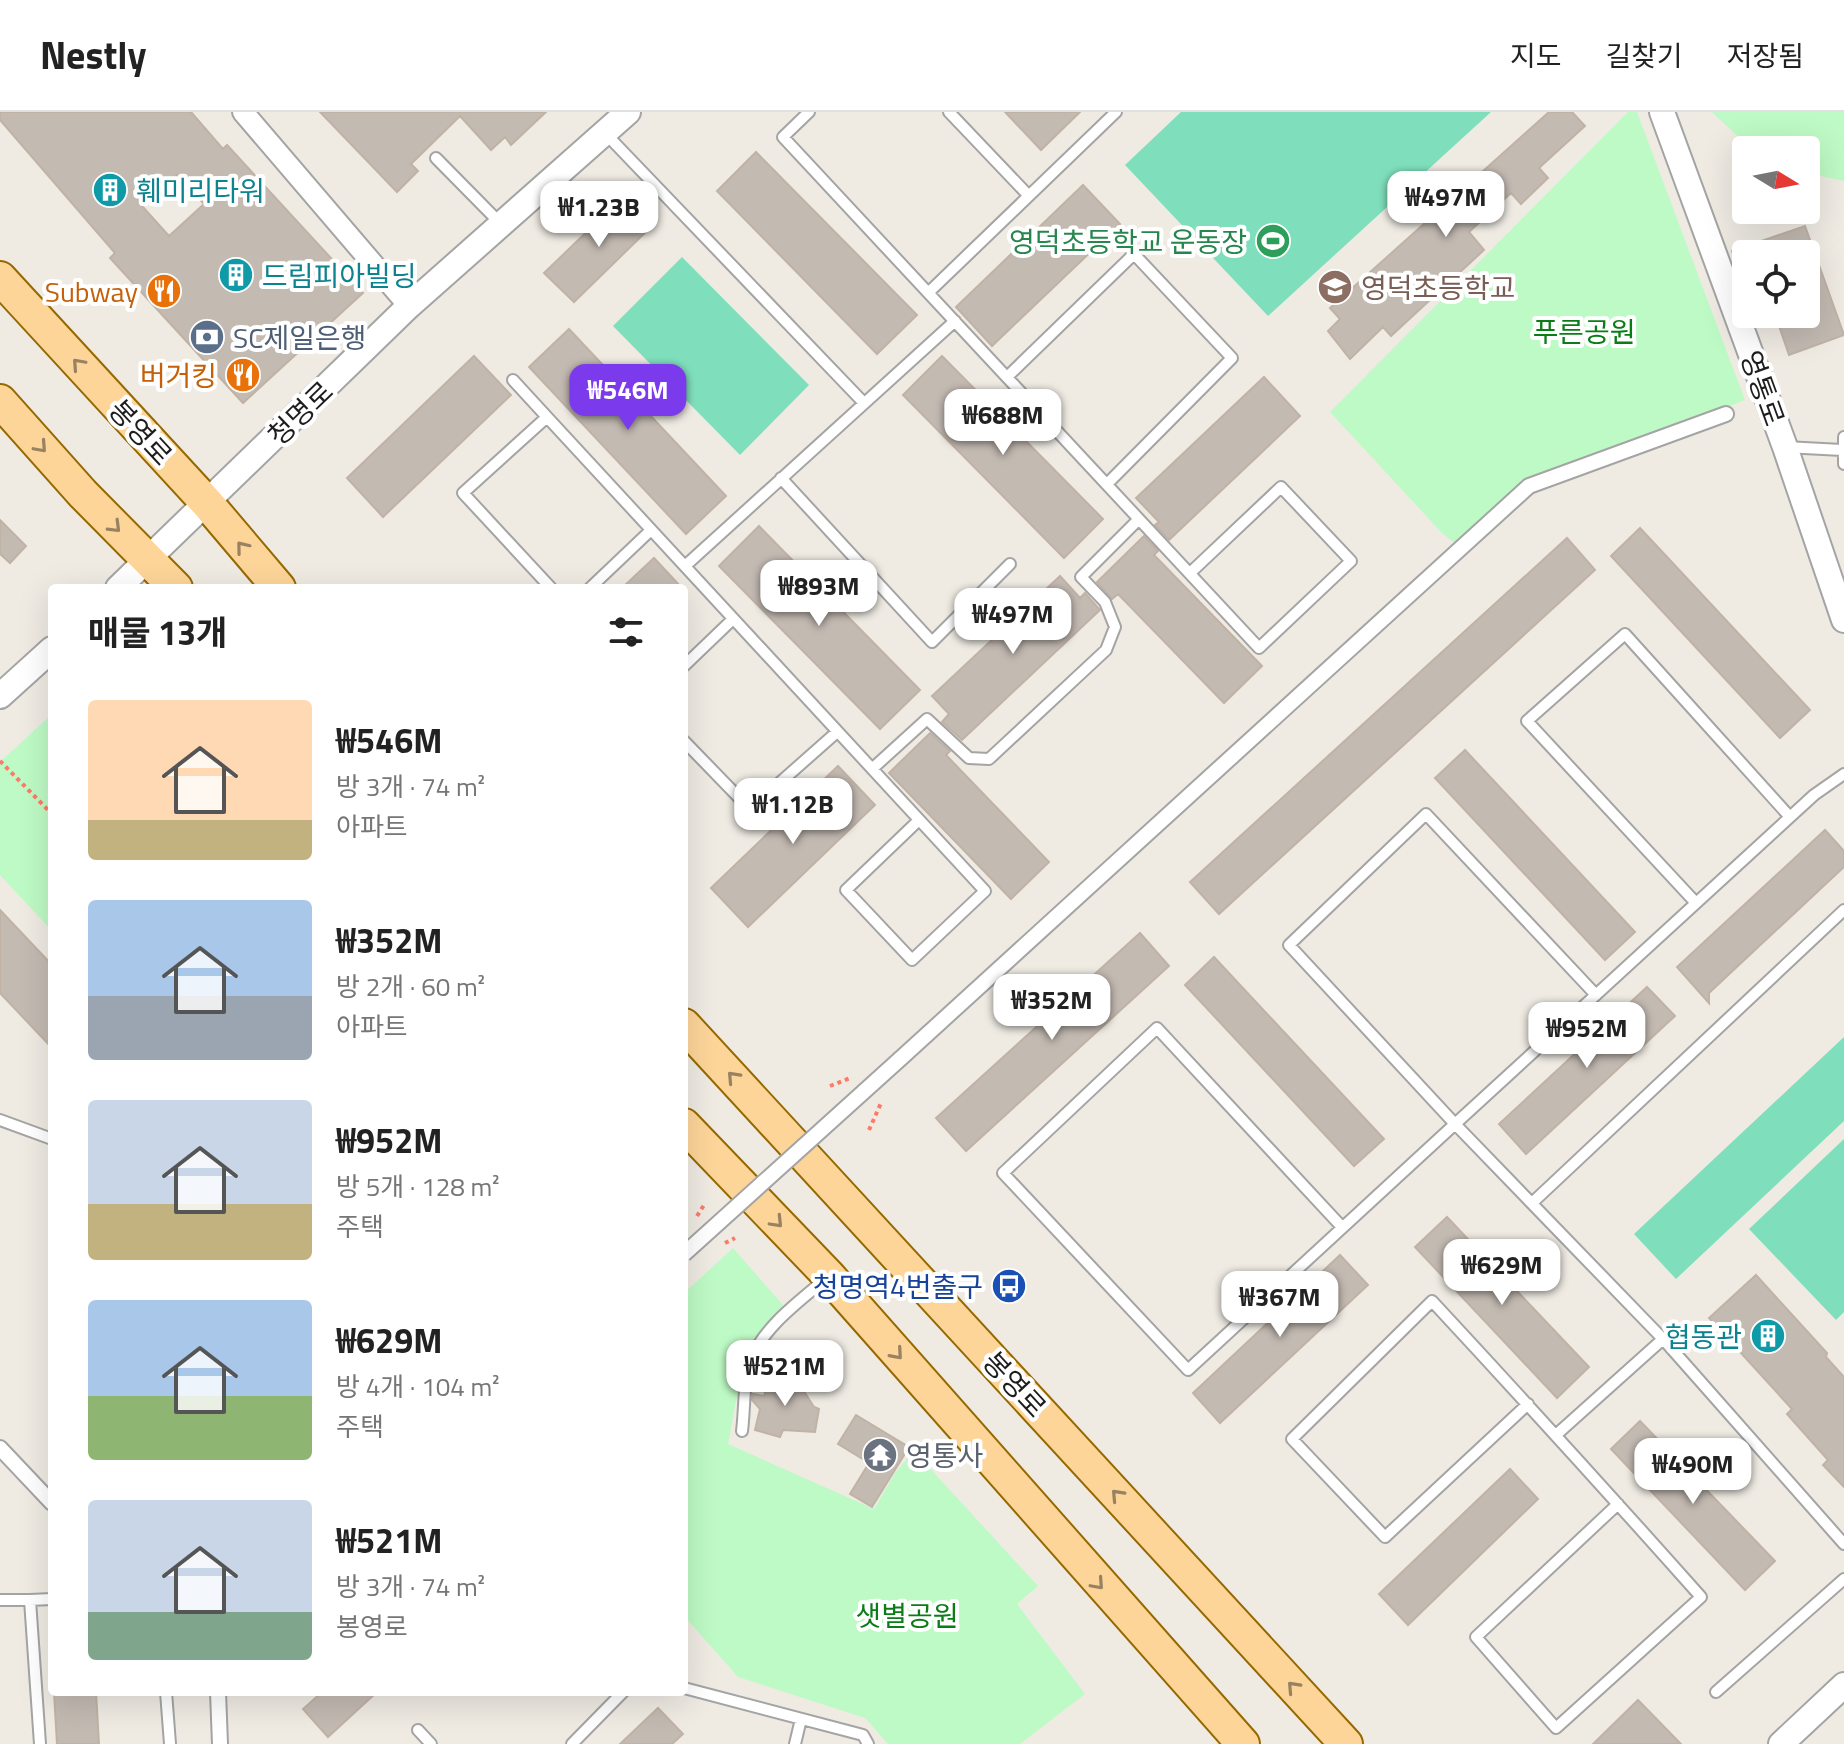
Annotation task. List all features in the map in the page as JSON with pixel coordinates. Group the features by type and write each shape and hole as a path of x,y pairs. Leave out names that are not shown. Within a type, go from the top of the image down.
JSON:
{"main road":[{"name":"봉영로","path":"0,278 207,503 276,584"},
{"path":"0,401 83,494 172,584"},
{"name":"봉영로","path":"688,1029 1346,1744"},
{"path":"688,1129 829,1276 1243,1744"}],"street":[{"path":"243,112 409,306"},
{"name":"청명로","path":"122,584 409,306 628,112"},
{"name":"영통로","path":"1662,112 1785,447 1844,620"},
{"path":"688,1250 1529,486 1726,414"},
{"path":"0,696 48,653"},
{"path":"0,1448 48,1499"},
{"path":"1781,1744 1844,1685"},
{"path":"218,1696 220,1744"}],"lane":[{"path":"809,112 783,137 1259,648 1351,561 1281,487 1190,573"},
{"path":"949,112 1029,196"},
{"path":"929,292 1116,112"},
{"path":"605,133 863,402"},
{"path":"436,158 501,224"},
{"path":"1007,377 1134,254 1232,358 1107,484"},
{"path":"685,566 955,321"},
{"path":"513,380 985,891 912,960 846,890 919,820"},
{"path":"547,417 463,493 547,584"},
{"path":"1844,437 1844,464"},
{"path":"1785,447 1842,450"},
{"path":"781,478 932,642 1010,564"},
{"path":"872,769 927,719 969,758 989,759 1106,650 1115,627 1105,602 1081,577 1139,519"},
{"path":"594,584 651,530"},
{"path":"688,662 733,619"},
{"path":"1696,903 1527,721 1625,634 1790,817"},
{"path":"688,745 750,809 837,732"},
{"path":"1341,1226 1157,1028 1003,1173 1188,1370 1341,1226 1790,817 1844,774"},
{"path":"1596,995 1426,814 1289,945 1455,1124 1663,1339 1844,1544"},
{"path":"1532,1203 1844,910"},
{"path":"0,1120 48,1138"},
{"path":"742,1431 751,1360 760,1343 796,1304 829,1276"},
{"path":"1528,1404 1385,1537 1292,1439 1432,1301 1557,1434 1701,1597 1556,1728 1476,1637 1618,1504"},
{"path":"1557,1434 1663,1339"},
{"path":"1716,1692 1844,1579"},
{"path":"0,1600 48,1599"},
{"path":"30,1600 40,1744"},
{"path":"688,1689 863,1735 868,1744"},
{"path":"166,1696 170,1744"},
{"path":"572,1744 619,1696"},
{"path":"795,1744 801,1719"},
{"path":"418,1730 431,1744"}],"path":[{"path":"0,761 48,810"}],"green space":[{"name":"영덕초등학교 운동장","path":"1181,112 1491,112 1268,316 1125,165"},
{"name":"푸른공원","path":"1628,112 1637,112 1745,400 1529,486 1461,548 1442,533 1330,412"},
{"path":"1712,112 1844,112 1844,181 1820,176 1820,136 1737,136"},
{"path":"682,257 809,385 740,455 613,326"},
{"path":"48,718 48,927 0,875 0,762"},
{"path":"1844,1037 1844,1121 1676,1279 1634,1234"},
{"path":"1844,1139 1844,1312 1836,1320 1749,1229"},
{"name":"샛별공원","path":"733,1248 790,1313 744,1359 728,1444 874,1509 895,1473 914,1451 1038,1586 1017,1604 1085,1694 1020,1744 888,1744 865,1718 738,1677 688,1621 688,1289"}],"building":[{"name":"드림피아빌딩","path":"0,112 191,112 223,149 227,145 363,293 243,403 110,258 115,253 0,120","holes":["177,175 204,204 169,236 142,206"]},
{"path":"320,112 546,112 511,145 505,137 491,150 460,116 411,164 418,171 397,192"},
{"path":"1005,112 1080,112 1041,150"},
{"path":"1549,112 1572,112 1585,126 1539,168 1548,178 1521,204 1511,193 1469,232 1484,250 1391,336 1383,327 1350,359 1328,331 1340,319 1330,308"},
{"path":"756,152 917,315 877,354 717,191"},
{"path":"1083,185 1120,224 992,346 956,307"},
{"path":"625,195 654,224 574,302 544,273"},
{"path":"1805,226 1810,240 1764,240"},
{"path":"1820,268 1844,335 1789,355 1780,328 1820,328"},
{"path":"569,329 726,496 686,534 529,367"},
{"path":"474,356 511,395 383,517 347,478"},
{"path":"942,356 1103,519 1064,558 903,395"},
{"path":"1264,377 1300,416 1169,540 1155,525 1159,522 1136,498"},
{"path":"0,520 26,546 10,563 0,554"},
{"path":"759,526 920,690 880,729 719,566"},
{"path":"1640,528 1810,710 1780,738 1611,556"},
{"path":"1144,536 1158,551 1154,555 1262,666 1224,703 1118,594 1112,599 1097,582"},
{"path":"1567,538 1595,570 1219,914 1190,882"},
{"path":"654,558 678,584 626,584"},
{"path":"1060,576 1080,598 1085,593 1100,610 962,740 942,722 949,714 932,696"},
{"path":"930,733 950,751 946,755 1049,862 1011,899 889,773"},
{"path":"1465,750 1635,932 1605,960 1435,778"},
{"path":"838,766 875,805 748,927 711,888"},
{"path":"1825,830 1844,851 1844,867 1709,993 1709,1003 1677,967"},
{"path":"0,910 48,961 48,1044 0,993"},
{"path":"1140,933 1169,966 966,1151 936,1118"},
{"path":"1214,957 1384,1139 1354,1166 1185,985"},
{"path":"1647,987 1675,1016 1526,1154 1499,1124"},
{"path":"1447,1217 1589,1367 1557,1398 1415,1247"},
{"path":"1340,1255 1368,1285 1220,1423 1193,1393"},
{"name":"협동관","path":"1756,1275 1827,1353 1826,1357 1844,1377 1844,1487 1823,1465 1828,1460 1787,1414 1792,1409 1709,1318"},
{"path":"772,1370 798,1382 814,1407 819,1409 815,1432 783,1430 780,1437 755,1430 760,1409 752,1400 753,1394 764,1396"},
{"name":"영통사","path":"856,1415 909,1447 872,1507 850,1494 869,1463 838,1444"},
{"path":"1640,1421 1775,1561 1745,1590 1611,1449"},
{"path":"1510,1469 1538,1499 1408,1625 1379,1594"},
{"path":"54,1696 96,1696 99,1744 57,1744"},
{"path":"318,1696 373,1696 328,1737 303,1709"},
{"path":"1638,1700 1681,1744 1593,1744"},
{"path":"658,1708 683,1734 672,1744 620,1744"}],"place":[{"name":"훼미리타워","path":"110,190"},
{"name":"영덕초등학교 운동장","path":"1273,241"},
{"name":"드림피아빌딩","path":"236,275"},
{"name":"영덕초등학교","path":"1335,287"},
{"name":"Subway","path":"164,291"},
{"name":"SC제일은행","path":"207,337"},
{"name":"버거킹","path":"243,375"},
{"name":"청명역4번출구","path":"1009,1286"},
{"name":"협동관","path":"1768,1336"},
{"name":"영통사","path":"880,1455"}]}
